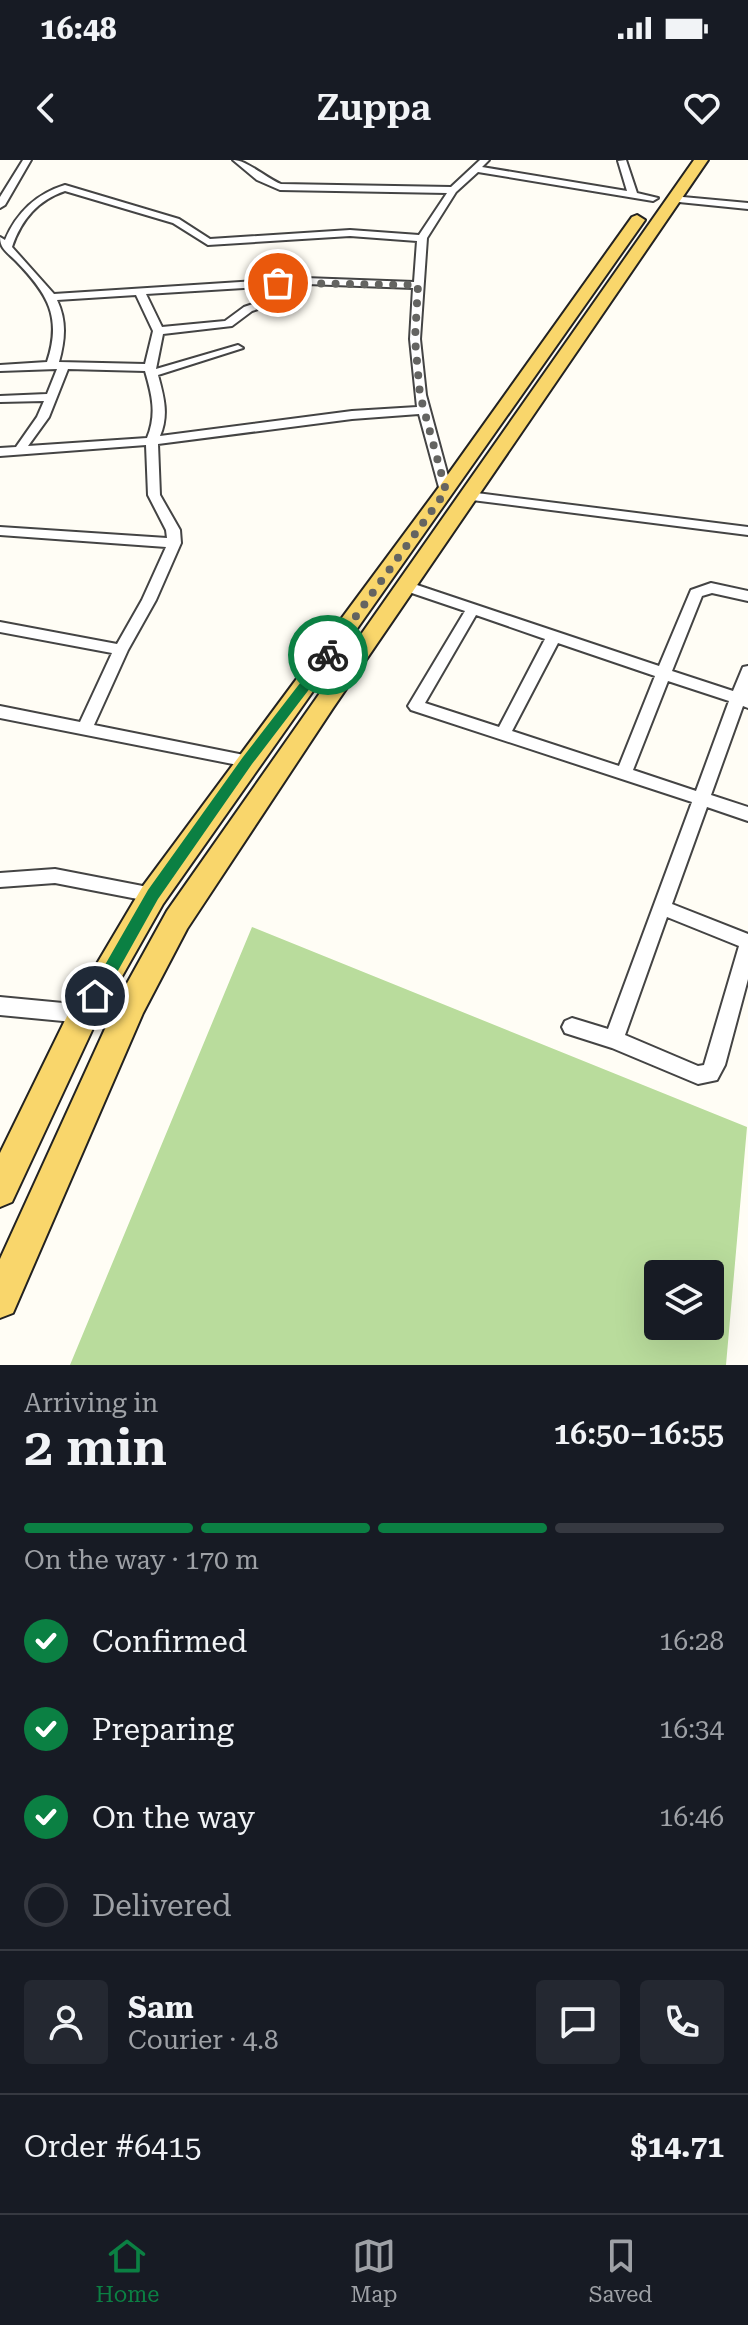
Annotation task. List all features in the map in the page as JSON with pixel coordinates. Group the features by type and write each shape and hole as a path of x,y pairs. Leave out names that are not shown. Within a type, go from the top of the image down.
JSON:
{"main road":[{"path":"0,1300 131,1006 177,920 405,586 458,494 653,197 681,160"},
{"path":"653,197 701,160"},
{"path":"0,1190 84,1014 153,895 248,761 458,494"}],"street":[{"path":"0,205 27,160"},
{"path":"237,160 260,178 280,187 453,190"},
{"path":"622,161 653,197"},
{"path":"748,206 653,197 481,164 453,190 422,238 415,339 420,395 458,494 748,531"},
{"path":"19,451 43,417 50,397 58,366 61,315 52,297 4,244 25,212 49,195 65,188 176,221 208,242 350,233 422,238"},
{"path":"52,297 305,281 418,285"},
{"path":"158,331 228,324 248,309 286,296 305,281"},
{"path":"85,728 174,543 173,530 154,495 152,441 159,424 159,400 151,370 158,331 139,290"},
{"path":"0,368 58,366 151,370 238,348"},
{"path":"0,399 50,397"},
{"path":"0,452 152,441 352,415 426,410"},
{"path":"0,531 174,543"},
{"path":"405,586 743,700"},
{"path":"624,772 696,593 711,588 748,596"},
{"path":"473,609 416,706 748,814"},
{"path":"0,627 121,650"},
{"path":"503,734 553,638"},
{"path":"614,1040 701,799 743,700 748,671"},
{"path":"0,712 248,761"},
{"path":"0,880 55,876 153,895"},
{"path":"572,1027 614,1040 698,1075 710,1073 715,1065 748,943 661,907"},
{"path":"0,1006 84,1014"}],"green space":[{"path":"252,927 747,1127 726,1365 70,1365"}],"way so far":[{"path":"278,283 325,281 418,285 415,339 420,395 446,491 328,655"}],"route":[{"path":"95,996 153,895 328,655"}]}
